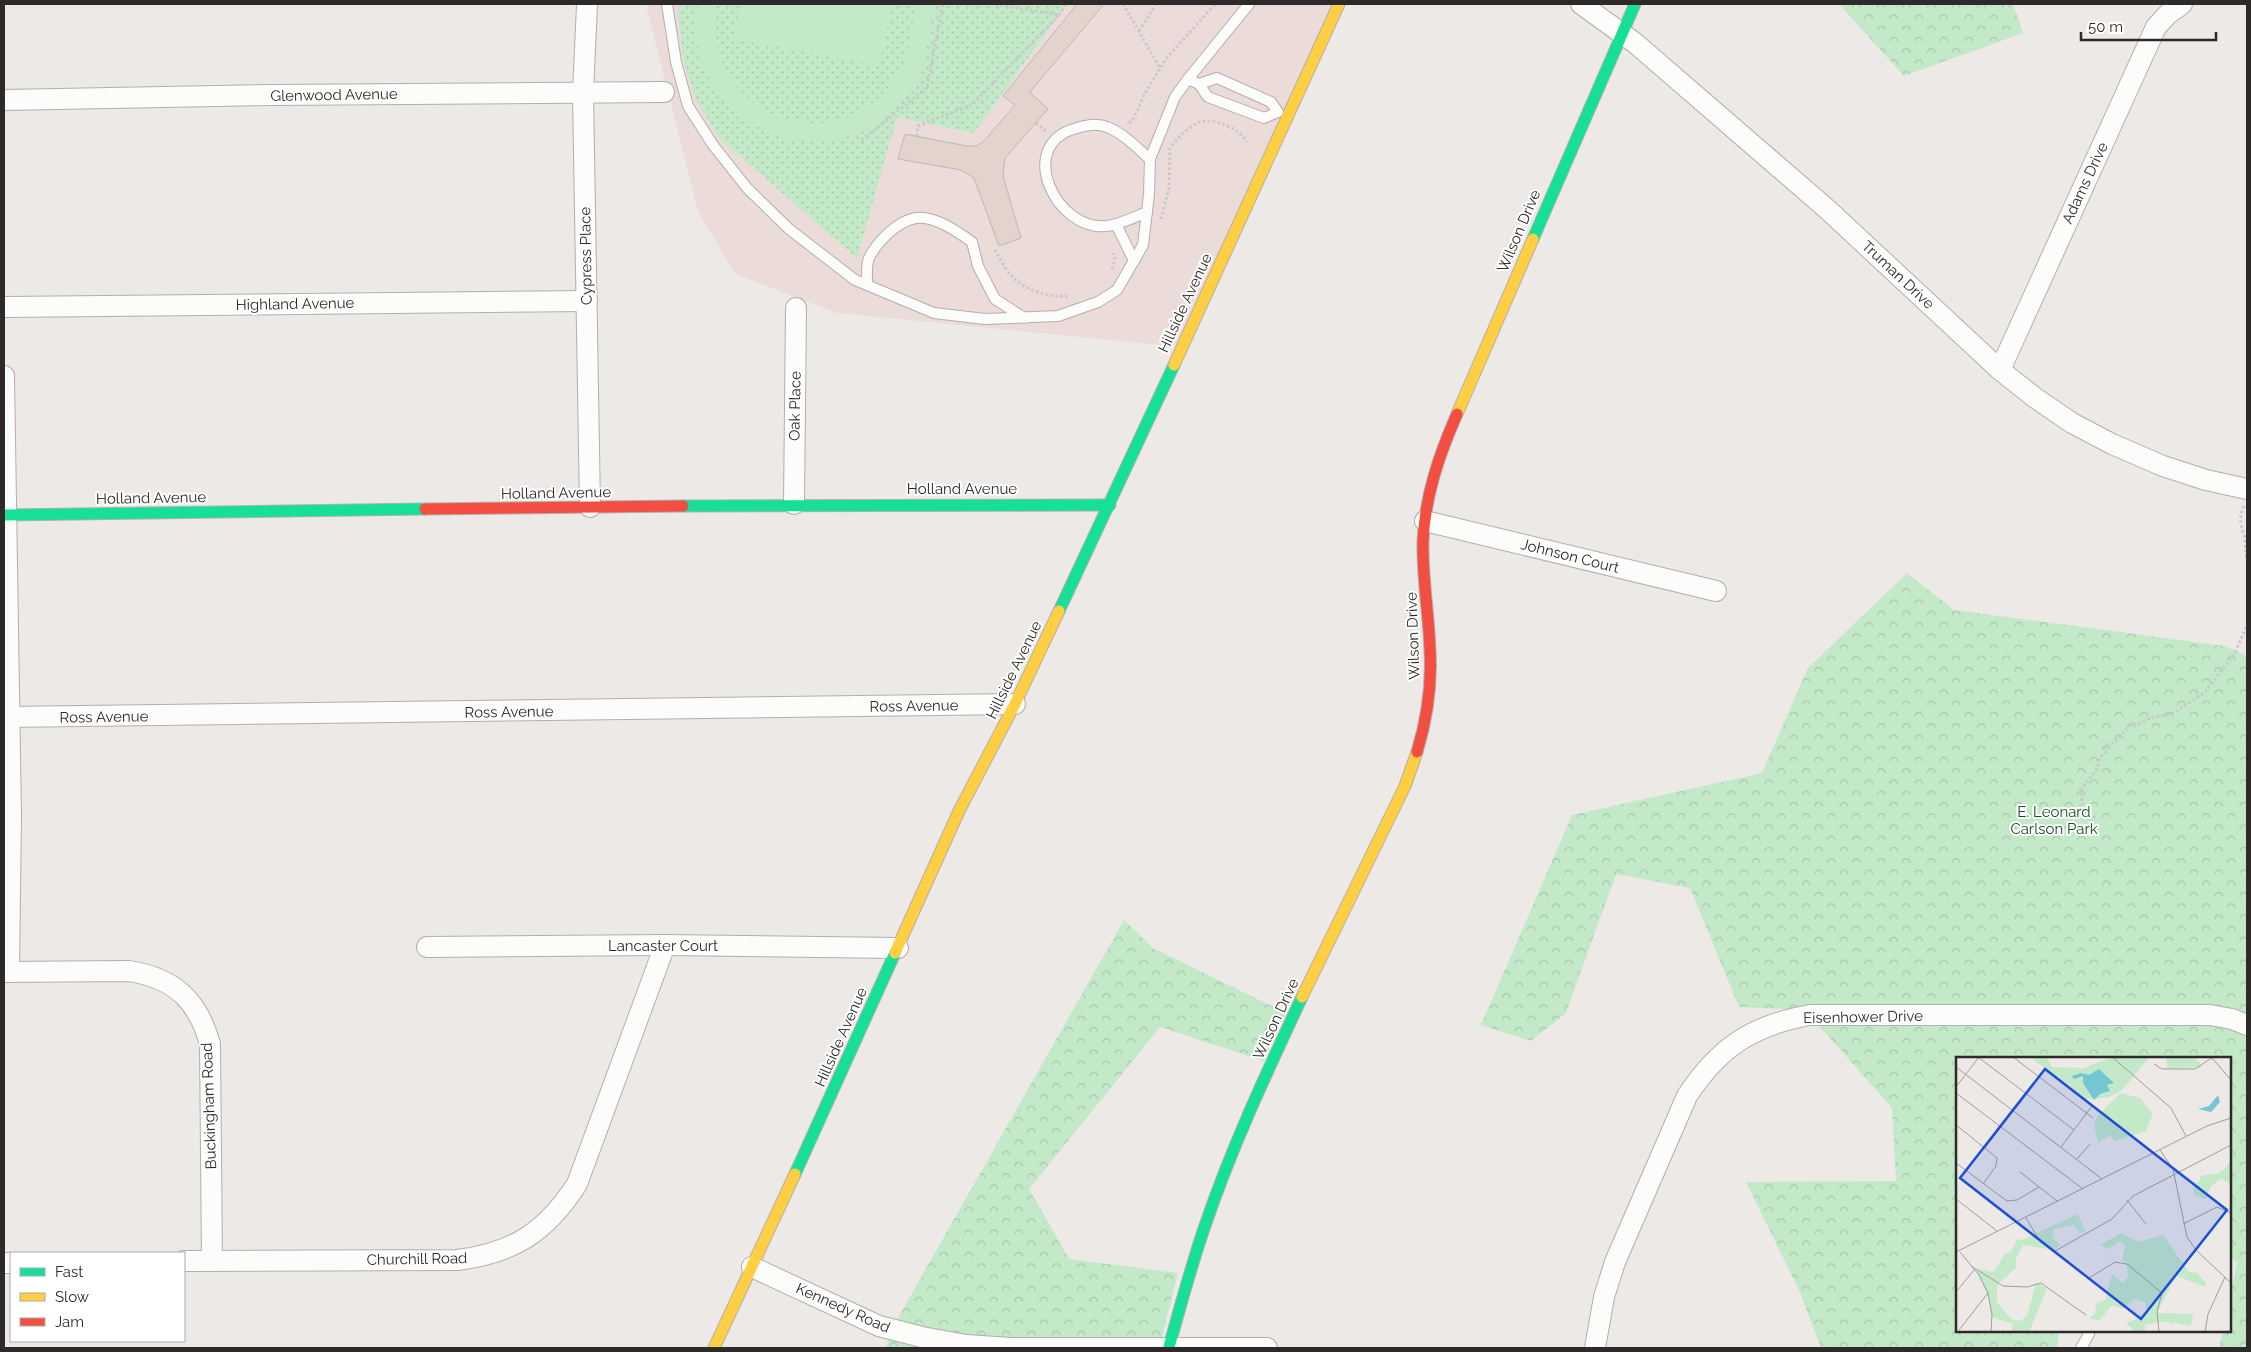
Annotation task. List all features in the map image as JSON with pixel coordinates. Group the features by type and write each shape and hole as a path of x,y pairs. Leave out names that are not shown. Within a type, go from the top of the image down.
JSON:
{"street":[{"name":"Hillside Avenue","path":"714,1348 959,811 1015,704 1110,505 1282,114 1339,4"},
{"name":"Truman Drive","path":"1581,4 1622,32 1827,210 2000,370 2057,412 2112,444 2163,466 2244,488"},
{"name":"Wilson Drive","path":"1169,1348 1189,1271 1227,1167 1304,993 1405,786 1417,755 1426,717 1430,684 1431,645 1423,555 1425,520 1429,490 1439,454 1452,419 1635,4"},
{"name":"Adams Drive","path":"2000,370 2156,28 2168,14 2182,4"},
{"name":"Cypress Place","path":"587,6 583,93 590,507"},
{"name":"Glenwood Avenue","path":"4,100 664,92"},
{"name":"Highland Avenue","path":"4,307 587,301"},
{"name":"Oak Place","path":"794,504 796,308"},
{"path":"4,376 7,718 11,800 6,972"},
{"name":"Holland Avenue","path":"5,515 794,504 1110,505"},
{"name":"Johnson Court","path":"1425,520 1716,591"},
{"name":"Ross Avenue","path":"7,718 1015,704"},
{"name":"Lancaster Court","path":"428,947 665,945 898,948"},
{"name":"Churchill Road","path":"185,1261 457,1260 489,1255 526,1239 544,1226 563,1206 577,1184 665,945"},
{"name":"Buckingham Road","path":"6,972 129,970 162,979 181,992 194,1006 204,1025 210,1044 212,1261"},
{"name":"Eisenhower Drive","path":"1596,1348 1604,1297 1615,1262 1688,1096 1701,1075 1717,1058 1738,1041 1759,1029 1784,1020 1810,1015 2210,1015 2232,1019 2247,1025"},
{"name":"Kennedy Road","path":"752,1266 879,1326 922,1337 966,1345 1011,1348 1267,1348"}],"lane":[{"path":"667,4 676,62 688,106 713,145 747,188 789,229 855,280 934,313 985,319 1058,316 1098,302 1117,290 1143,244 1150,159 1175,97 1249,4"},
{"path":"1188,79 1199,84 1208,97 1264,118 1282,114 1271,102 1217,78 1199,84"},
{"path":"1147,212 1106,226 1093,225 1080,220 1066,210 1047,184 1044,167 1046,152 1057,139 1072,129 1088,125 1106,126 1120,133 1150,159"},
{"path":"867,285 868,259 892,228 916,218 936,222 956,230 972,242 978,266 995,299 1024,318"},
{"path":"1116,224 1134,261"},
{"path":"2081,1348 2089,1334"}],"path":[{"path":"862,140 927,87 943,4"},
{"path":"994,4 1059,15"},
{"path":"917,136 918,126 973,104 1059,15 1066,4"},
{"path":"1124,4 1160,68"},
{"path":"1139,31 1156,4"},
{"path":"1123,124 1130,123 1133,120 1145,93 1160,68 1215,4"},
{"path":"1036,122 1045,132 1052,125"},
{"path":"1159,224 1168,188 1170,148 1174,143 1195,124 1208,122 1235,130 1247,142"},
{"path":"1108,276 1115,259 1111,247"},
{"path":"995,250 1009,273 1023,285 1055,297 1077,295"},
{"path":"2244,488 2242,498 2246,502 2242,510 2240,524 2244,536 2243,545 2247,559"},
{"path":"2090,822 2094,817 2083,812 2081,790 2097,769 2100,758 2106,752 2105,746 2113,743 2132,724 2139,724 2150,718 2171,714 2204,693 2235,653 2247,625"}],"shaded area":[{"path":"646,4 1339,4 1182,347 837,313 735,274 698,211"}],"green space":[{"path":"680,4 1067,4 974,133 897,117 857,258 719,138 694,96 683,57 678,13"},
{"path":"698,4 717,4 716,42 728,74 749,99 776,115 807,123 839,120 870,105 901,69 907,51 916,4 935,4 919,86 912,84 883,118 848,137 810,141 772,133 738,114 712,85 698,48"},
{"path":"741,4 892,4 880,66 734,39"},
{"path":"1839,4 2013,4 2023,33 1904,76"},
{"name":"E. Leonard Carlson Park","path":"1907,573 1954,610 2225,646 2247,656 2247,1348 2219,1348 2223,1332 2231,1332 2231,1293 2237,1263 2231,1256 2231,1057 1956,1057 1956,1332 2059,1332 2057,1348 1821,1348 1799,1290 1746,1182 1896,1181 1892,1108 1805,1010 1739,1007 1690,888 1616,874 1566,1013 1531,1041 1481,1025 1572,815 1762,773 1808,668"},
{"path":"1124,920 1153,948 1286,1013 1264,1061 1160,1027 1029,1189 1069,1259 1178,1273 1159,1348 886,1348 890,1332"}],"building":[{"path":"1077,4 1104,4 1030,92 1048,109 1005,158 1003,176 1021,238 999,246 974,178 961,170 898,159 905,134 967,146 977,146 983,142 1015,105 1003,96"}],"traffic: fast":[{"path":"1533,239 1635,4"},
{"path":"1059,611 1174,365"},
{"path":"683,506 1110,505"},
{"path":"4,515 425,509"},
{"path":"795,1174 895,953"},
{"path":"1169,1347 1196,1252 1228,1163 1302,997"}],"traffic: slow":[{"path":"1174,365 1339,4"},
{"path":"1457,414 1533,239"},
{"path":"895,953 959,811 1015,704 1059,611"},
{"path":"1302,997 1405,786 1417,752"},
{"path":"714,1348 795,1174"}],"traffic: jam":[{"path":"1417,752 1424,727 1430,676 1423,555 1424,524 1434,476 1457,414"},
{"path":"425,509 683,506"}]}
